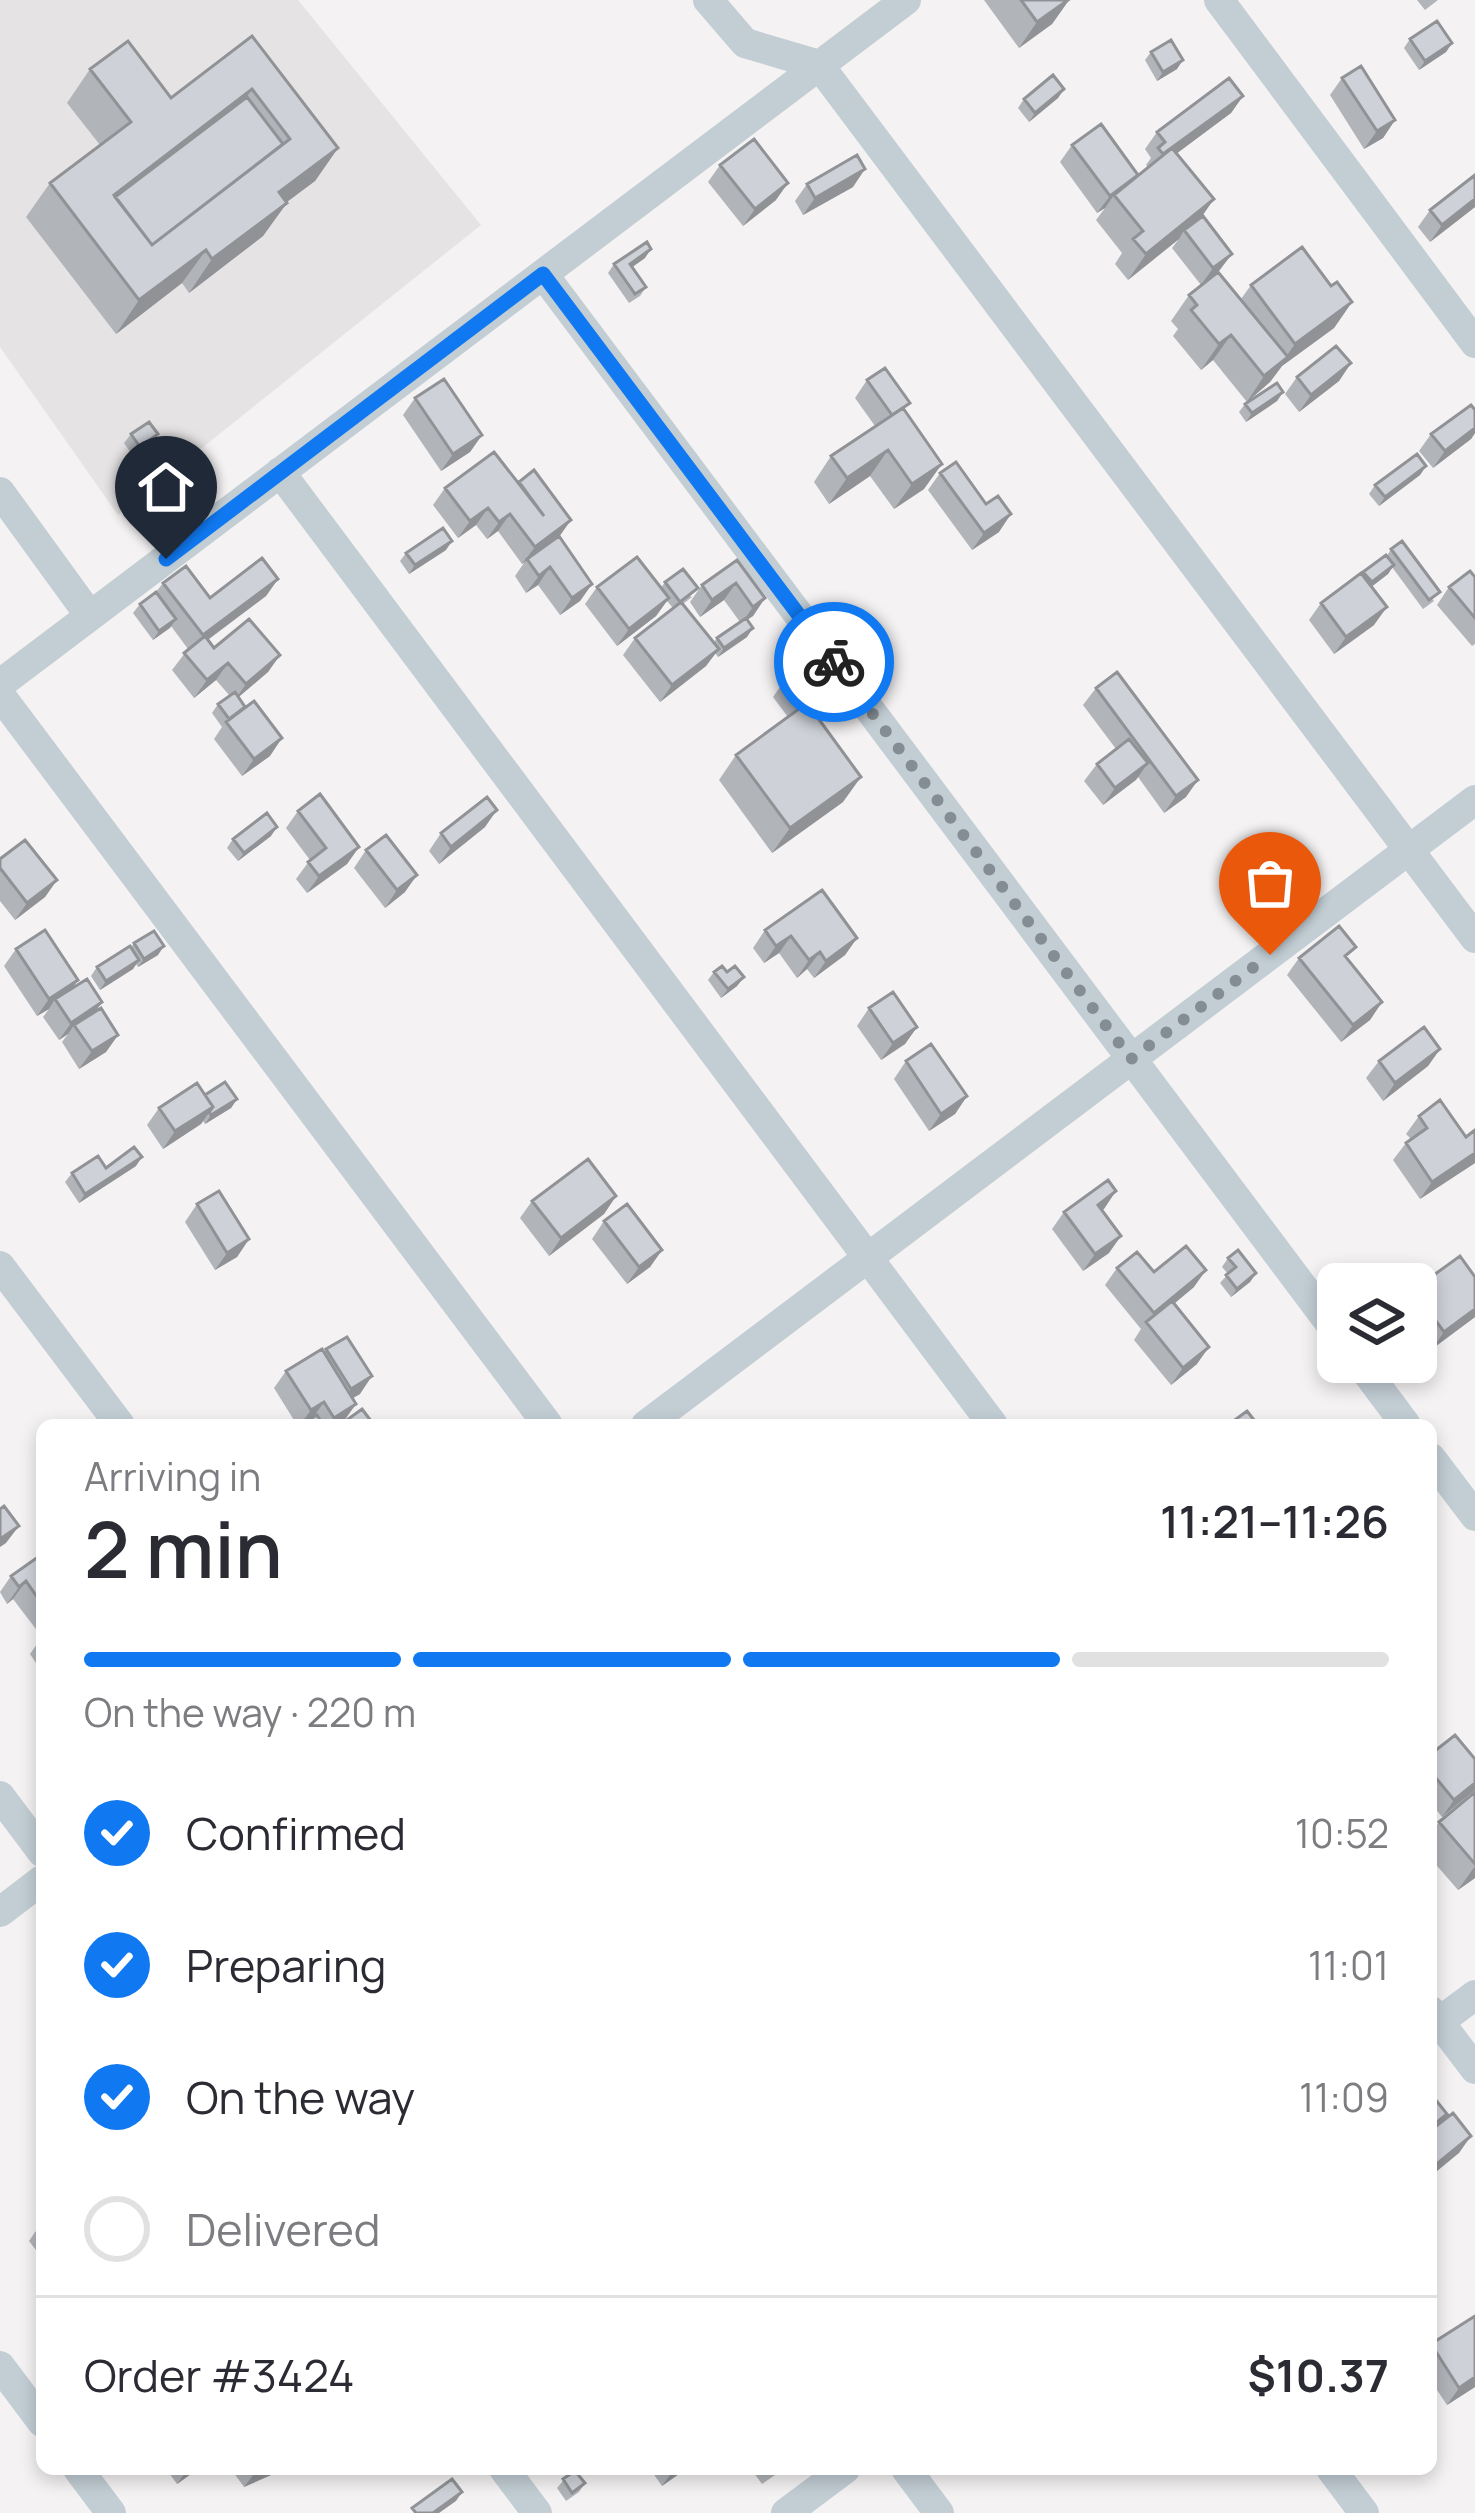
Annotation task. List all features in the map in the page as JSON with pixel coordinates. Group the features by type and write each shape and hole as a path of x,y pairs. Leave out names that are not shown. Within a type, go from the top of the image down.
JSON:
{"street":[{"path":"708,0 745,43 819,65 1475,938"},
{"path":"0,684 906,0"},
{"path":"1219,0 1475,343"},
{"path":"543,274 1317,1306"},
{"path":"280,472 989,1419"},
{"path":"0,492 90,616"},
{"path":"0,694 544,1419"},
{"path":"654,1419 1475,800"},
{"path":"0,1265 116,1419"},
{"path":"1375,1383 1402,1419"},
{"path":"1437,1466 1475,1516"},
{"path":"0,1796 36,1844"},
{"path":"0,1912 36,1885"},
{"path":"1437,2018 1475,1995"},
{"path":"1437,2024 1475,2069"},
{"path":"0,2366 36,2414"},
{"path":"82,2475 111,2513"},
{"path":"508,2475 537,2513"},
{"path":"786,2513 837,2475"},
{"path":"910,2475 939,2513"},
{"path":"1336,2475 1364,2513"}],"shaded area":[{"path":"0,0 298,0 481,225 118,515 0,347"}],"building":[{"path":"1021,0 1068,0 1037,22"},
{"path":"1437,21 1452,43 1425,61 1410,39"},
{"path":"252,36 338,148 279,192 287,203 212,259 206,250 139,300 50,183 131,122 90,69 128,41 171,98","holes":["252,89 290,139 152,245 114,195"]},
{"path":"1171,40 1183,60 1163,72 1151,52"},
{"path":"1361,66 1395,120 1377,131 1342,78"},
{"path":"1053,75 1064,89 1035,113 1024,99"},
{"path":"1229,78 1243,96 1163,154 1158,148 1165,142 1157,132"},
{"path":"247,97 283,144 152,245 115,197"},
{"path":"1101,124 1138,175 1110,196 1072,145"},
{"path":"754,139 788,183 755,209 720,165"},
{"path":"1172,148 1214,199 1146,254 1133,239 1143,231 1114,195"},
{"path":"857,155 865,169 815,198 807,184"},
{"path":"1475,175 1475,199 1442,225 1430,210"},
{"path":"1203,216 1232,254 1213,268 1184,230"},
{"path":"647,242 651,249 630,264 646,287 635,294 614,264"},
{"path":"1302,247 1331,286 1337,282 1352,302 1295,344 1251,285"},
{"path":"1218,272 1288,357 1264,376 1231,335 1219,344 1191,310 1197,305 1189,295"},
{"path":"1336,346 1351,363 1311,395 1297,377"},
{"path":"885,368 910,403 892,415 867,380"},
{"path":"444,379 482,435 453,454 415,398"},
{"path":"1277,383 1283,392 1252,413 1245,404"},
{"path":"1471,405 1475,428 1445,451 1431,434"},
{"path":"903,408 942,464 912,484 888,450 847,478 831,456"},
{"path":"149,422 158,434 140,447 131,434"},
{"path":"494,452 544,516 519,482 534,470 571,520 535,547 510,514 499,522 488,508 470,521 445,488"},
{"path":"1417,454 1426,466 1385,497 1375,485"},
{"path":"956,462 986,504 998,496 1011,514 984,533 940,473"},
{"path":"443,528 452,541 415,565 406,553"},
{"path":"559,536 592,584 572,598 550,567 539,576 527,559"},
{"path":"1402,541 1440,592 1429,600 1391,549"},
{"path":"1386,555 1394,565 1372,582 1363,572"},
{"path":"637,557 669,598 629,629 597,587"},
{"path":"262,558 278,579 203,635 163,583 186,566 210,598"},
{"path":"737,560 765,598 753,607 736,583 712,600 702,585"},
{"path":"683,569 698,588 680,602 665,582"},
{"path":"1470,571 1475,577 1475,618 1449,587"},
{"path":"1361,573 1387,607 1346,637 1321,603"},
{"path":"156,592 176,619 159,631 140,604"},
{"path":"681,602 719,649 672,685 635,638"},
{"path":"746,618 753,628 724,648 717,638"},
{"path":"249,619 280,655 246,684 228,663 207,680 184,653 205,636 214,648"},
{"path":"813,659 830,682 802,703 785,680"},
{"path":"1117,672 1198,780 1176,796 1096,688"},
{"path":"235,692 245,707 229,719 218,704"},
{"path":"254,701 282,738 254,759 226,722"},
{"path":"807,703 861,777 790,828 736,755"},
{"path":"1129,739 1148,763 1115,788 1097,764"},
{"path":"320,794 359,847 319,876 308,862 326,848 298,811"},
{"path":"487,797 497,810 451,847 441,833"},
{"path":"267,813 277,827 244,853 233,839"},
{"path":"386,835 417,875 397,890 366,850"},
{"path":"25,840 57,880 27,903 0,868 0,859"},
{"path":"822,890 857,938 826,961 820,952 809,960 791,936 776,946 765,930"},
{"path":"1339,926 1356,947 1345,956 1382,1002 1353,1025 1299,958"},
{"path":"45,930 78,980 49,999 16,949"},
{"path":"154,931 164,946 144,959 134,943"},
{"path":"130,946 139,960 106,981 97,967"},
{"path":"722,966 727,972 735,966 744,977 728,989 714,972"},
{"path":"87,979 102,1002 71,1023 55,999"},
{"path":"893,992 917,1027 893,1043 869,1008"},
{"path":"101,1008 118,1035 92,1051 74,1025"},
{"path":"1424,1027 1440,1049 1395,1083 1379,1061"},
{"path":"931,1044 967,1096 941,1114 906,1061"},
{"path":"225,1082 237,1099 211,1115 213,1107 205,1095"},
{"path":"197,1083 213,1107 175,1131 159,1108"},
{"path":"1440,1100 1466,1137 1475,1130 1475,1153 1432,1182 1406,1143 1427,1128 1419,1116"},
{"path":"134,1147 142,1157 85,1194 72,1173 98,1156 106,1168"},
{"path":"588,1159 616,1196 561,1238 532,1201"},
{"path":"1108,1180 1116,1191 1098,1205 1121,1236 1095,1254 1064,1212"},
{"path":"219,1191 249,1239 227,1253 197,1204"},
{"path":"627,1204 662,1250 639,1267 604,1221"},
{"path":"1186,1246 1206,1270 1154,1313 1117,1268 1137,1252 1154,1272"},
{"path":"1238,1250 1256,1273 1237,1289 1226,1275 1236,1267 1228,1258"},
{"path":"1460,1256 1475,1277 1475,1309 1444,1332 1437,1322 1437,1273"},
{"path":"1172,1301 1209,1347 1183,1368 1146,1322"},
{"path":"347,1337 372,1376 351,1389 326,1349"},
{"path":"322,1349 356,1404 334,1418 324,1402 311,1410 286,1371"},
{"path":"362,1409 370,1419 348,1419"},
{"path":"4,1506 19,1526 0,1539 0,1509"},
{"path":"36,1558 36,1595 26,1581 19,1587 11,1576"},
{"path":"1455,1735 1475,1759 1475,1783 1454,1800 1437,1779 1437,1749"},
{"path":"1475,1792 1475,1864 1439,1822"},
{"path":"1437,2102 1447,2114 1437,2122"},
{"path":"1453,2113 1471,2136 1437,2164 1437,2125"},
{"path":"1475,2316 1475,2377 1459,2388 1437,2353 1437,2340"},
{"path":"578,2475 585,2483 572,2493 563,2479"},
{"path":"452,2479 462,2492 433,2513 416,2513 412,2508"}],"way so far":[{"path":"834,662 1131,1059 1270,955"}],"route":[{"path":"166,559 543,274 834,662"}]}
